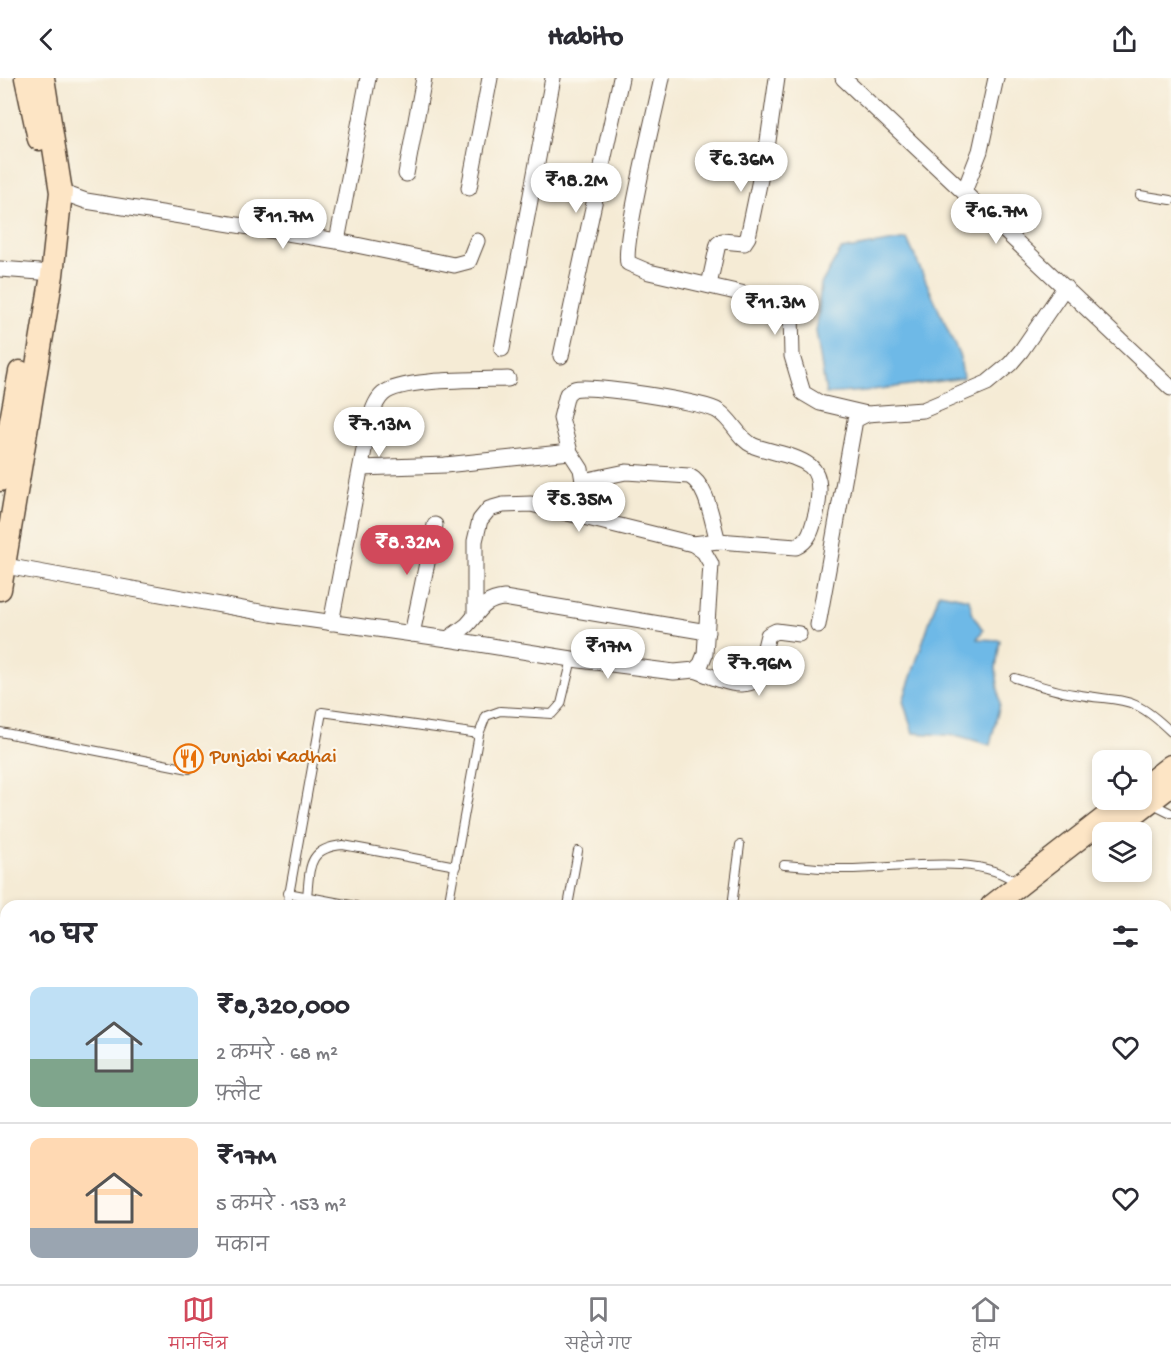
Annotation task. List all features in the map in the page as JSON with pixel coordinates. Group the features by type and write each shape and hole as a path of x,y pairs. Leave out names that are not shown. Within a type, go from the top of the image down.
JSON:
{"street":[{"path":"0,480 50,203 48,181 26,78"},
{"path":"0,589 51,275 61,192 43,78"},
{"path":"338,241 368,78"},
{"path":"406,174 424,78"},
{"path":"469,188 490,78"},
{"path":"502,349 554,78"},
{"path":"561,356 621,78"},
{"path":"662,78 626,257 633,266 649,272 766,297 787,308 793,324 792,356 803,393 820,403 867,414 922,410 987,383 1010,364 1021,351 1065,287"},
{"path":"709,285 718,244 722,241 744,243 748,237 768,141 777,78"},
{"path":"843,78 1171,388"},
{"path":"964,192 980,151 996,78"},
{"path":"61,192 86,201 338,241 454,265 469,261 477,241"},
{"path":"0,270 39,272"},
{"path":"331,623 370,418 376,404 384,393 401,385 508,379"},
{"path":"475,613 475,541 480,520 489,509 502,505 531,504 581,517 693,544 718,541 796,547 806,542 813,528 819,497 817,476 810,466 791,457 753,446 740,436 728,419 702,405 597,389 575,389 567,394 561,418 570,452 580,469 583,481 581,517"},
{"path":"818,625 853,426 855,420 867,414"},
{"path":"361,468 445,465 570,452"},
{"path":"583,481 626,472 689,476 695,479 703,492 718,541"},
{"path":"411,634 435,525"},
{"path":"693,544 704,552 711,564 705,654 701,664 695,670"},
{"path":"2,566 331,623 572,659 674,672 695,670 736,683 752,683 757,679 768,635 776,631 799,634"},
{"path":"448,639 464,628 475,613 493,599 504,598 707,632"},
{"path":"1152,785 1171,766"},
{"path":"1152,792 1171,785"},
{"path":"1017,896 1124,810"},
{"path":"1119,822 1129,810"},
{"path":"1017,896 1092,845"}],"lane":[{"path":"1140,195 1171,200"},
{"path":"449,900 479,734 486,716 500,711 552,714 561,704 572,659"},
{"path":"1015,678 1071,694 1128,700 1148,711 1171,732"},
{"path":"287,900 322,712 479,734"},
{"path":"0,732 189,769"},
{"path":"1152,803 1171,813"},
{"path":"307,897 310,865 323,849 334,846 343,845 456,866"},
{"path":"733,900 740,845"},
{"path":"569,900 578,851"},
{"path":"784,865 840,870 976,867 1001,873 1017,896"},
{"path":"288,893 323,900"}],"water":[{"path":"907,239 960,357 963,378 826,394 816,331 821,284 841,250"},
{"path":"939,593 969,599 973,615 983,630 977,639 1000,640 996,668 1000,704 990,745 959,736 913,733 903,701"}],"place":[{"name":"Punjabi Kadhai","path":"189,758"}]}
